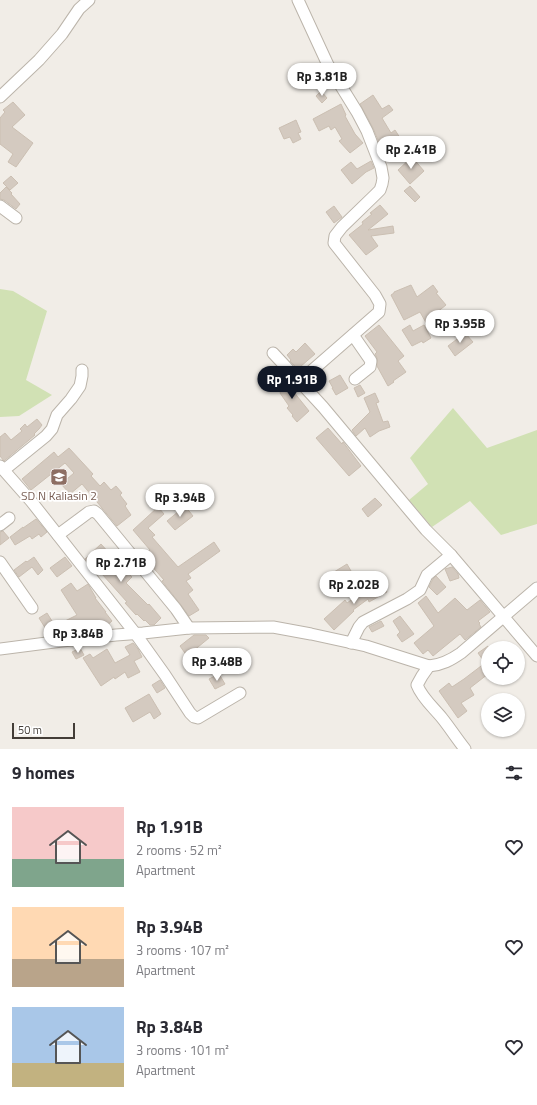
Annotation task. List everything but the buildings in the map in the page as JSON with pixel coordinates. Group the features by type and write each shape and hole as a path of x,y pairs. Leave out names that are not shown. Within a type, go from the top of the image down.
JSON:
{"street":[{"path":"0,97 39,60 62,34 79,9 89,0"},
{"path":"298,0 328,65 367,131 381,167 383,178 380,190 342,227 335,236 334,243 375,295 380,304 379,312 300,382"},
{"path":"0,206 16,218"},
{"path":"352,335 371,361 370,367 355,379"},
{"path":"273,353 328,413 426,530 451,555 537,656"},
{"path":"82,370 80,386 57,415 52,429 46,436 2,468 31,501 135,633 194,717 198,718 240,694"},
{"path":"58,536 89,512 94,511 176,609 189,628"},
{"path":"0,525 9,518"},
{"path":"351,643 359,626 363,622 407,599 420,590 427,575 451,555"},
{"path":"0,562 32,608"},
{"path":"0,649 189,628 273,627 366,646 429,666 442,664 461,653 537,588"},
{"path":"429,666 419,680 417,685 418,688 465,749"}],"green space":[{"path":"0,289 13,291 47,311 26,380 52,395 19,416 0,417"},
{"path":"453,408 487,448 537,430 537,524 501,535 470,501 432,527 409,500 428,484 410,458"}],"place":[{"name":"SD N Kaliasin 2","path":"59,477"}]}
